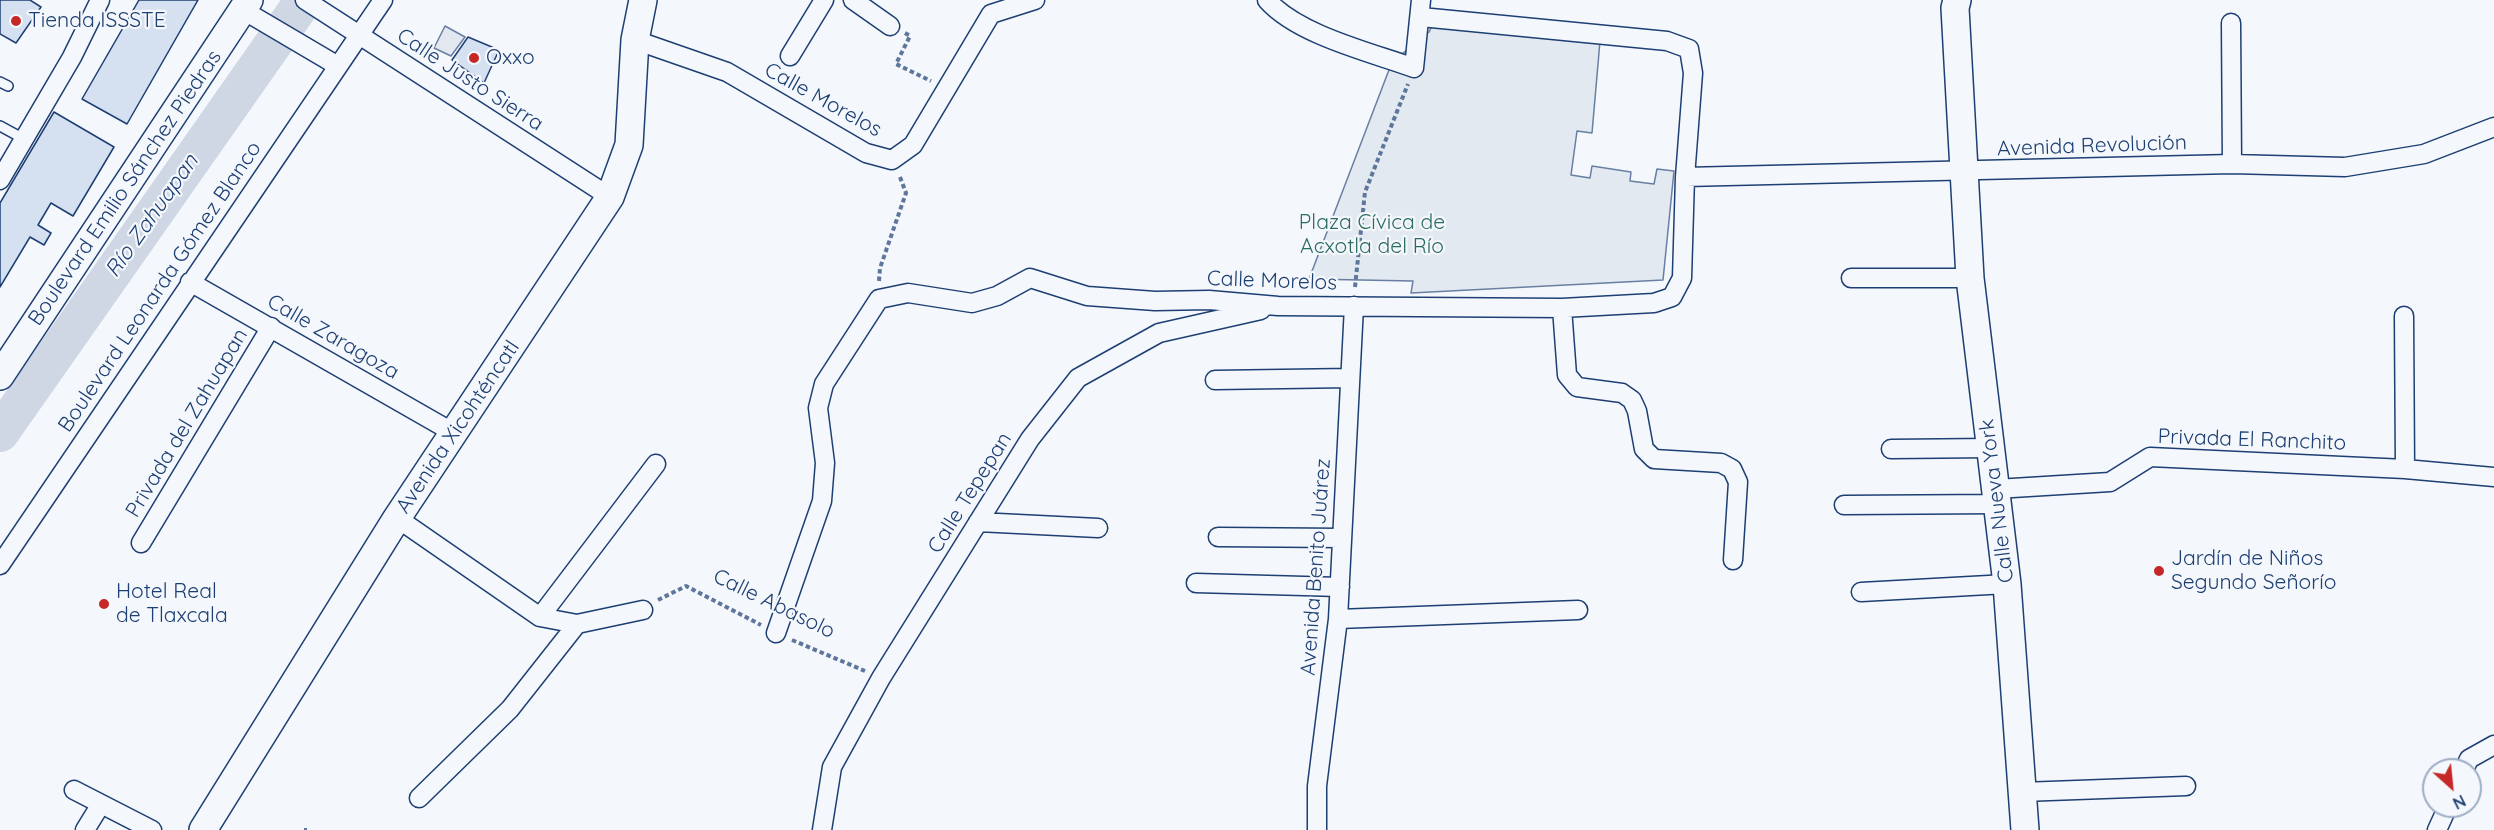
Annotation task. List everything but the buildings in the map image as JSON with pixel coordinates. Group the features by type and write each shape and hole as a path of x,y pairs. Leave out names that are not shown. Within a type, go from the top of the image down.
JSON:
{"street":[{"path":"0,180 72,57 100,0"},
{"name":"Calle Justo Sierra","path":"305,0 610,197"},
{"name":"Boulevard Leonarda Gómez Blanco","path":"0,565 383,0"},
{"name":"Avenida Xicohténcatl","path":"203,830 397,518 610,197 629,145 635,40 643,0"},
{"path":"790,56 824,0"},
{"path":"853,0 890,26"},
{"path":"990,7 1035,0"},
{"path":"1267,0 1278,13 1302,27 1414,68 1421,8 1667,41 1689,49 1693,73 1685,177"},
{"name":"Calle Nueva York","path":"1957,0 1955,8 1970,278 2007,584 2025,830"},
{"name":"Calle Morelos","path":"635,40 727,72 866,153 892,160 913,145 948,90 990,7"},
{"path":"252,11 338,66"},
{"name":"Boulevard Emilio Sánchez Piedras","path":"0,376 252,11"},
{"path":"2231,22 2232,164"},
{"name":"Avenida Revolución","path":"1685,177 2232,164 2345,167 2424,154 2494,128"},
{"name":"Calle Morelos","path":"879,299 908,293 972,303 997,296 1030,278 1087,296 1155,301 1209,300 1278,306 1562,308 1654,303 1672,297 1682,278 1685,177"},
{"path":"1851,278 1970,278"},
{"name":"Calle Zaragoza","path":"190,282 454,433"},
{"path":"776,633 822,501 825,463 818,408 824,384 879,299"},
{"name":"Calle Tepepan","path":"822,830 832,767 881,678 1030,439 1078,378 1159,333 1278,306"},
{"name":"Avenida Benito Juárez","path":"1317,830 1317,786 1338,619 1354,306"},
{"path":"1562,308 1567,375 1577,387 1622,393 1632,400 1637,411 1644,449 1654,459 1721,463 1732,469 1738,482 1733,560"},
{"path":"2404,316 2405,469"},
{"name":"Privada del Zahuapan","path":"141,543 271,327"},
{"path":"1215,380 1350,378"},
{"path":"1891,449 1991,448"},
{"name":"Privada El Ranchito","path":"1844,505 1997,497 2110,482 2150,457 2405,469 2494,477"},
{"path":"540,617 656,464"},
{"path":"397,518 540,617 577,624 643,610"},
{"path":"978,522 1098,528"},
{"path":"1218,537 1342,538"},
{"path":"1196,583 1340,587"},
{"path":"1861,591 2007,584"},
{"path":"1338,619 1578,610"},
{"path":"419,798 510,709 577,624"},
{"path":"2471,758 2494,745"},
{"path":"2022,792 2186,786"},
{"path":"74,790 152,830"},
{"path":"85,830 101,804"}],"lane":[{"path":"0,126 24,139"}],"path":[{"path":"890,26 910,36 896,64 948,90"},
{"path":"1354,306 1365,192 1414,68"},
{"path":"879,299 880,268 906,193 892,160"},
{"name":"Calle Abasolo","path":"643,610 666,594 686,586 776,633 881,678"}],"green space":[{"name":"Plaza Cívica de Acxotla del Río","path":"1433,24 1600,41 1592,133 1577,131 1571,175 1590,178 1592,166 1631,172 1630,181 1654,184 1657,169 1674,171 1663,280 1411,293 1413,281 1309,279 1392,62 1429,32"}],"shaded area":[{"path":"445,26 465,37 451,56 434,48"}],"waterway":[{"name":"Río Zahuapan","path":"0,433 304,0"}],"place":[{"name":"Tienda ISSSTE","path":"16,21"},
{"name":"Oxxo","path":"474,58"},
{"name":"Jardín de Niños Segundo Señorío","path":"2159,571"},
{"name":"Hotel Real de Tlaxcala","path":"104,604"}]}
